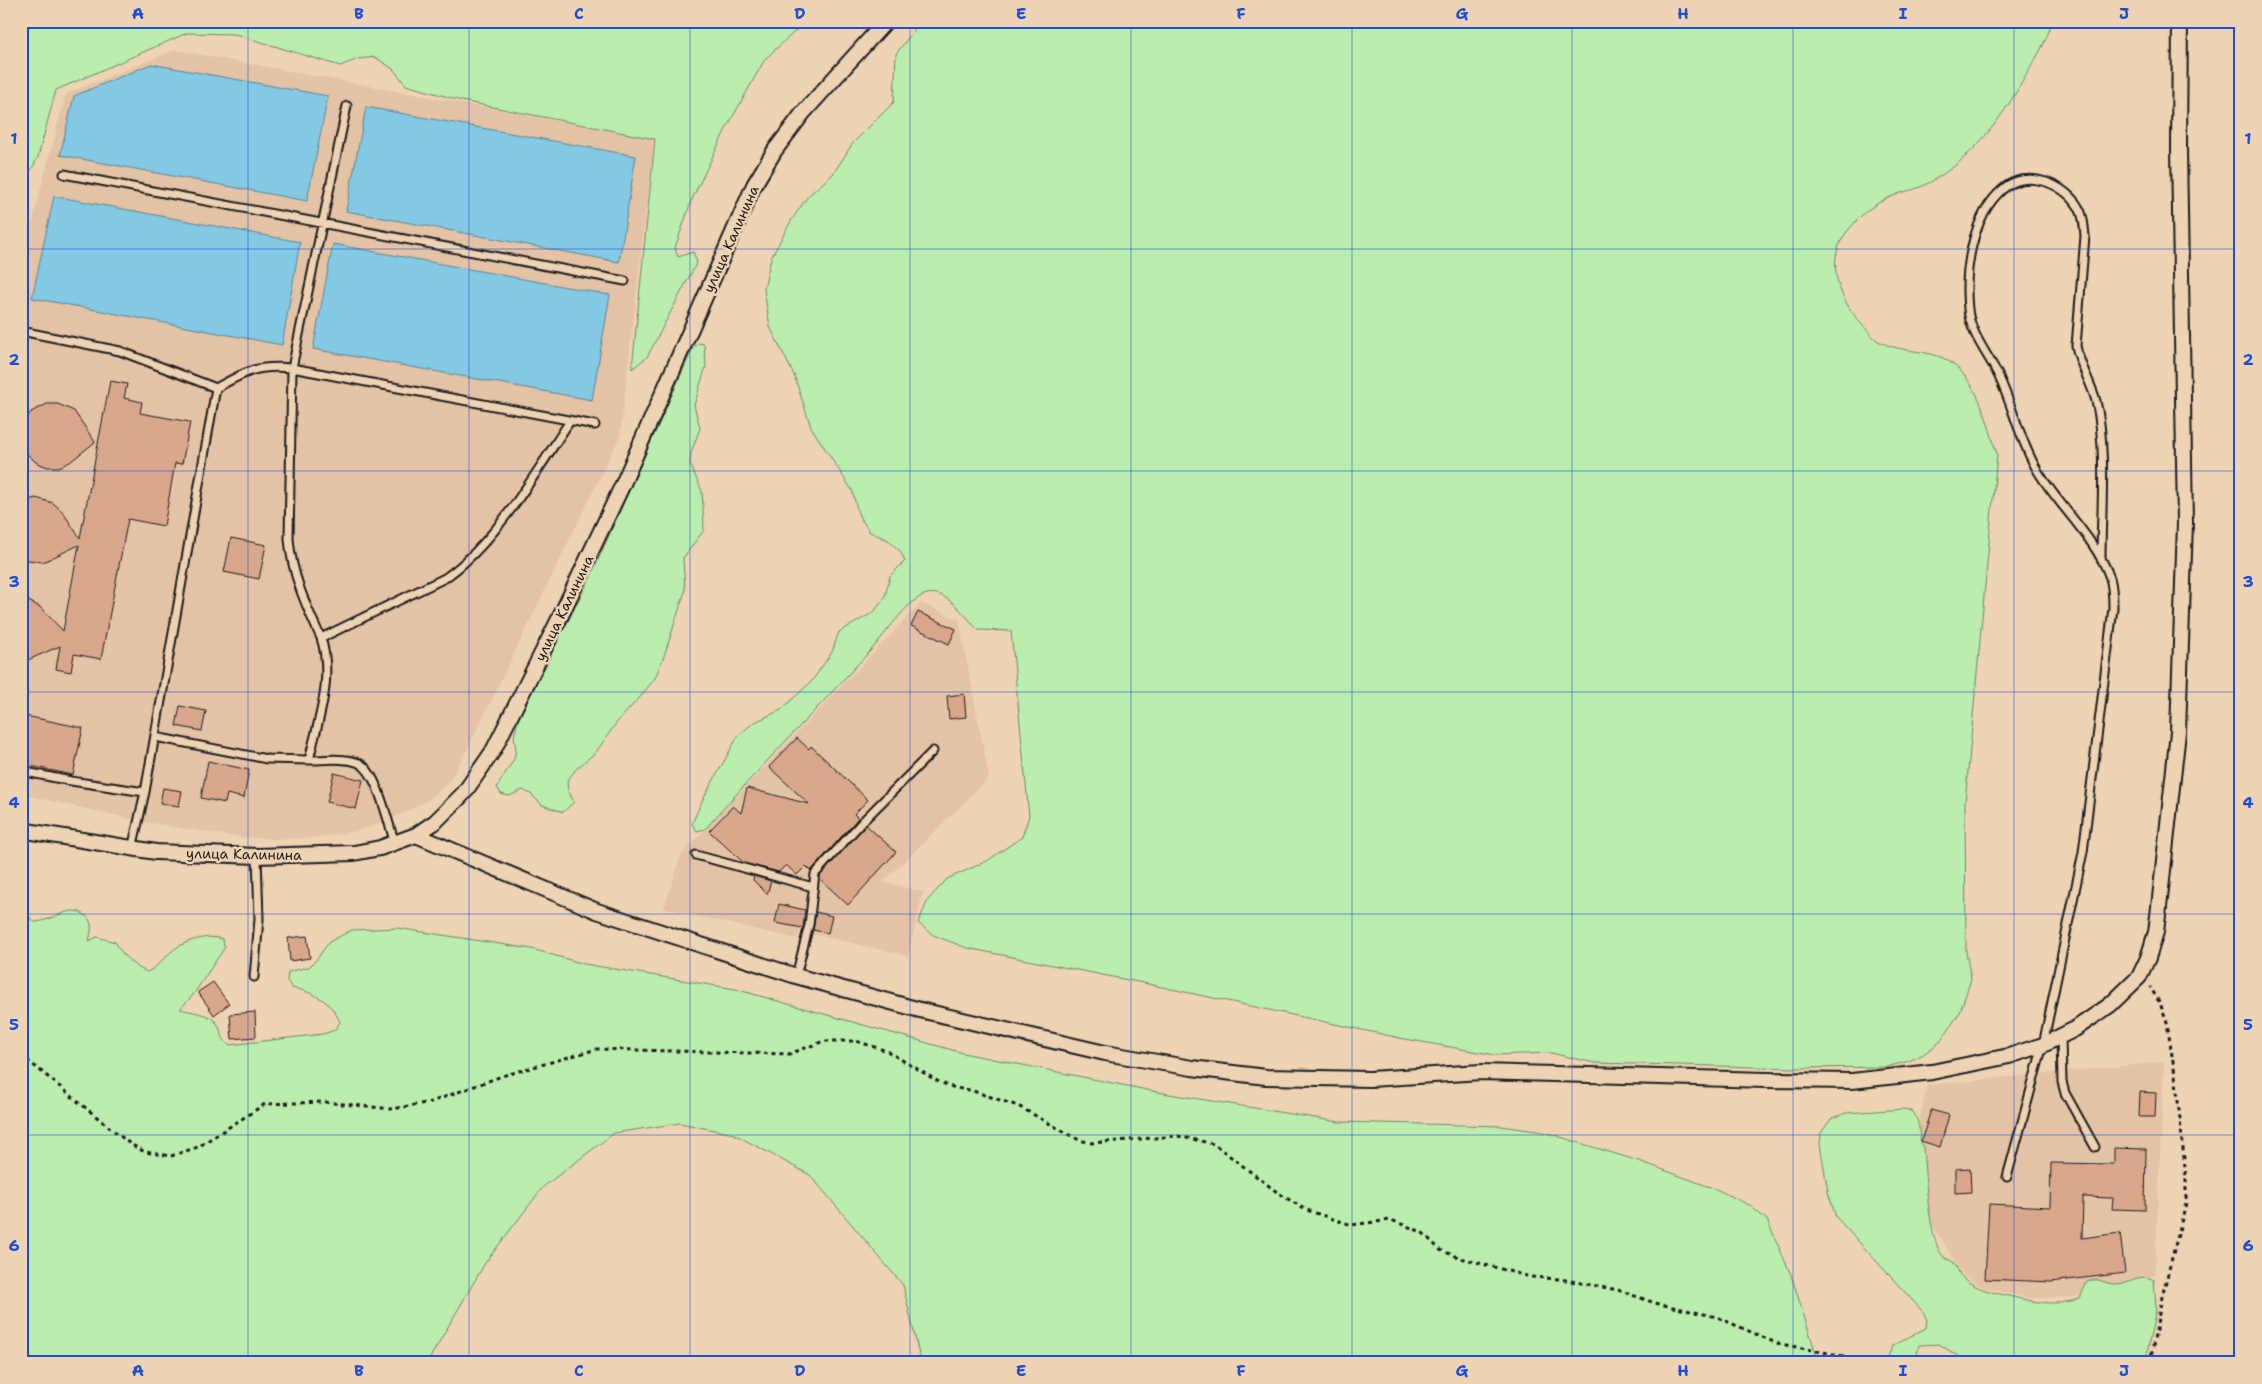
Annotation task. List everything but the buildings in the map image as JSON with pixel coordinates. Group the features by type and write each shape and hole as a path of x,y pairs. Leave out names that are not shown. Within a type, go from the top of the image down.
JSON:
{"street":[{"name":"улица Калинина","path":"21,830 132,849 192,855 257,856 354,853 395,844 416,835 434,822 464,793 493,751 561,615 622,486 754,185 775,150 803,113 886,21"},
{"path":"416,835 597,911 796,976 920,1010 1105,1053 1266,1078 1370,1079 1480,1072 1852,1081 1932,1072 2009,1056 2042,1045 2075,1029 2110,1005 2139,977 2148,958 2156,932 2178,732 2185,523 2179,148 2180,21"}],"lane":[{"path":"309,760 325,688 326,655 321,638 296,580 291,562 289,539 292,368 347,106"},
{"path":"64,174 625,281"},
{"path":"2007,1177 2042,1045 2082,852 2113,592 2110,578 2101,559 2037,469 2000,379 1972,325 1968,311 1967,290 1970,262 1975,237 1984,215 2003,189 2013,182 2025,179 2051,184 2064,191 2080,210 2084,221 2085,236 2076,346 2079,362 2095,399 2098,417 2102,467 2101,559"},
{"path":"21,331 120,351 216,388"},
{"path":"216,388 248,370 268,366 292,368 595,425"},
{"path":"132,849 145,792 216,388"},
{"path":"321,638 445,578 464,566 513,505 570,421"},
{"path":"155,737 267,759 350,761 368,768 374,780 395,844"},
{"path":"796,976 809,925 815,874 862,822 933,751"},
{"path":"21,771 71,781 145,792"},
{"path":"696,855 813,887"},
{"path":"254,977 259,920 257,856"},
{"path":"2061,1036 2065,1093 2095,1147"}],"path":[{"path":"2139,977 2154,991 2167,1023 2176,1081 2186,1178 2186,1202 2162,1297 2150,1363"},
{"path":"21,1054 130,1144 145,1152 171,1156 198,1147 265,1104 324,1102 392,1109 431,1102 502,1076 597,1049 789,1054 824,1041 856,1041 887,1051 939,1082 1018,1106 1079,1140 1092,1143 1178,1136 1214,1144 1304,1209 1330,1218 1352,1225 1391,1220 1422,1232 1440,1250 1461,1258 1530,1277 1560,1279 1618,1290 1655,1302 1717,1317 1776,1343 1843,1356 1854,1363"}],"shaded area":[{"path":"175,50 654,139 620,436 467,750 449,782 425,802 387,821 357,831 312,838 275,839 229,836 139,821 21,794 21,263 66,94"},
{"path":"921,603 959,620 989,778 883,882 923,892 908,956 800,931 797,939 664,908 681,855"},
{"path":"2164,1062 2155,1275 2073,1297 2029,1298 1982,1287 1964,1275 1928,1218 1917,1133 1927,1085"}],"green space":[{"path":"21,21 806,21 765,59 726,129 692,199 675,248 678,257 693,252 697,262 647,357 632,369 655,139 462,101 406,85 393,69 375,57 358,59 340,66 235,34 187,33 56,90 38,157 21,195"},
{"path":"921,21 2052,21 2045,41 2032,66 2008,106 1985,136 1958,163 1942,175 1921,187 1885,199 1866,211 1846,233 1839,245 1836,257 1838,283 1842,295 1856,318 1874,338 1896,348 1934,355 1950,362 1960,370 1981,404 1997,455 1965,803 1966,952 1971,979 1960,1012 1940,1042 1922,1055 1909,1061 1886,1067 1798,1068 1595,1063 1551,1053 1495,1055 1400,1038 1148,984 967,948 933,935 918,923 928,900 947,879 987,861 1022,837 1029,816 1011,631 978,630 954,604 940,595 932,593 924,595 910,604 871,650 705,829 697,831 692,824 701,803 738,736 753,723 781,710 812,681 832,652 839,632 874,612 885,597 890,576 905,561 900,551 888,540 870,532 859,516 852,490 811,427 794,375 770,327 764,289 771,258 791,221 808,196 833,174 853,143 894,102 896,54"},
{"path":"699,343 704,344 706,366 694,405 700,428 691,453 690,464 702,491 704,530 683,558 685,591 655,678 617,722 596,752 576,769 567,781 568,791 574,802 563,812 542,805 531,794 523,790 509,796 501,794 497,787 514,759 516,750 514,736 519,718 589,580 693,348"},
{"path":"21,905 34,922 68,912 80,912 90,922 89,941 97,937 115,942 128,960 147,972 176,948 188,942 209,937 222,939 225,947 193,995 180,1009 212,1018 217,1024 224,1040 229,1045 323,1034 335,1030 340,1022 332,1008 308,992 292,988 287,981 288,972 309,967 329,942 352,930 397,928 532,949 584,964 735,989 963,1053 1157,1092 1339,1122 1501,1126 1544,1132 1642,1162 1718,1190 1749,1205 1767,1220 1791,1275 1819,1363 921,1363 903,1285 810,1175 734,1134 680,1123 614,1133 543,1187 485,1263 431,1356 430,1363 21,1363"},
{"path":"1905,1109 1913,1112 1918,1121 1923,1148 1931,1222 1938,1249 1945,1258 1955,1264 1961,1276 1980,1288 2029,1301 2046,1303 2072,1301 2080,1298 2087,1282 2092,1280 2120,1284 2144,1277 2154,1280 2156,1309 2145,1363 1969,1363 1939,1344 1919,1345 1917,1355 1920,1363 1886,1363 1892,1346 1926,1328 1927,1320 1924,1313 1836,1217 1828,1192 1820,1144 1821,1133 1831,1119 1846,1113"}],"water":[{"path":"151,64 328,96 307,201 60,155 74,96"},
{"path":"366,107 636,156 619,262 346,211"},
{"path":"54,196 300,242 282,345 32,298"},
{"path":"333,244 610,295 592,400 313,349"}]}
